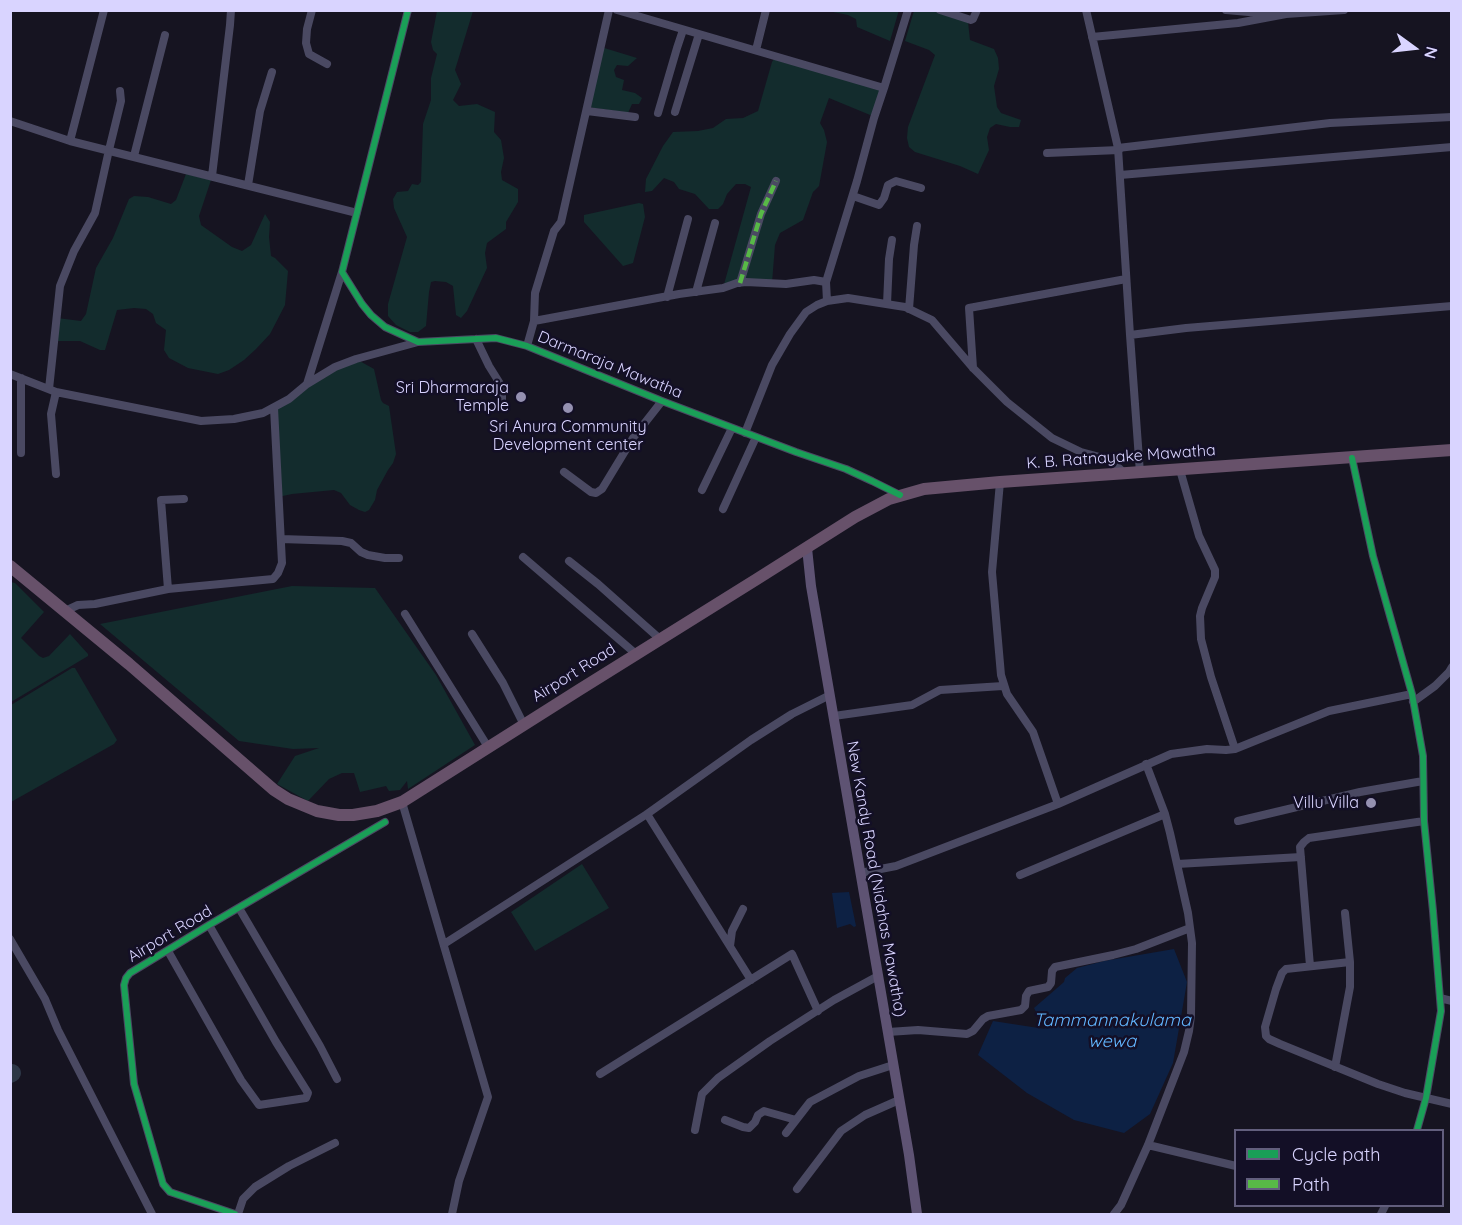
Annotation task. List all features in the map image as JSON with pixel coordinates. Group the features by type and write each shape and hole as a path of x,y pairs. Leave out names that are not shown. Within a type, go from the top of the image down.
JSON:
{"highway":[{"name":"K. B. Ratnayake Mawatha","path":"807,548 867,510 889,499 933,488 1452,450"},
{"name":"Airport Road","path":"10,566 129,664 264,782 288,799 317,811 339,815 365,813 402,802 807,548"}],"main road":[{"name":"New Kandy Road (Nidahas Mawatha)","path":"807,548 807,562 909,1155 917,1215"}],"street":[{"path":"70,141 104,10"},
{"path":"212,176 231,10"},
{"path":"312,10 306,43 309,54 327,64"},
{"path":"307,384 342,272 408,10"},
{"path":"527,346 534,321 535,293 554,231 561,222 609,10"},
{"path":"617,10 884,88"},
{"path":"756,50 766,10"},
{"path":"827,301 826,282 908,10"},
{"path":"940,10 971,20 974,19 977,10"},
{"path":"1086,10 1118,149 1140,473"},
{"path":"1226,10 1286,14"},
{"path":"1092,37 1238,23 1286,14 1344,10"},
{"path":"658,114 683,30"},
{"path":"675,112 699,34"},
{"path":"134,156 165,35"},
{"path":"248,185 261,111 272,72"},
{"path":"56,474 51,414 60,286 74,251 95,213 121,101 120,91"},
{"path":"587,111 635,117"},
{"path":"1047,153 1118,149 1330,123 1452,117"},
{"path":"10,121 70,141 357,213"},
{"path":"1120,175 1452,147"},
{"path":"740,283 761,214 776,181"},
{"path":"853,196 879,205 888,185 896,182 921,188"},
{"path":"667,297 688,219"},
{"path":"696,292 715,222"},
{"path":"909,309 917,226"},
{"path":"887,304 892,240"},
{"name":"Darmaraja Mawatha","path":"342,272 371,315 385,327 418,342 496,338 527,346 732,428 846,469 900,495"},
{"path":"974,368 969,308 1126,279"},
{"path":"534,321 723,288 740,283 786,284 814,280 826,282"},
{"path":"745,433 772,365 806,312 827,301 848,298 909,309 932,321 1007,402 1052,438 1081,452 1111,460 1125,474"},
{"path":"1130,335 1186,327 1452,306"},
{"path":"476,339 499,382 502,390 502,405"},
{"path":"10,374 53,390 201,421 234,419 274,408 290,399 307,384 356,359 418,342"},
{"path":"21,378 21,453"},
{"path":"564,472 591,492 596,493 602,489 633,438 662,401"},
{"path":"65,611 78,605 95,604 168,589 273,579 282,563 274,408"},
{"path":"702,490 732,428"},
{"path":"723,509 756,437"},
{"path":"1352,458 1373,556 1413,698 1423,756 1424,821 1441,1011 1426,1098 1418,1129"},
{"path":"1180,470 1199,536 1215,570 1215,577 1200,616 1201,639 1235,749"},
{"path":"1000,482 992,572 1001,675 1007,694 1033,732 1058,804"},
{"path":"168,589 161,500 184,500"},
{"path":"280,539 342,541 351,543 368,555 399,558"},
{"path":"523,557 636,654"},
{"path":"569,561 660,639"},
{"path":"405,614 488,747"},
{"path":"472,634 503,682 524,725"},
{"path":"860,873 896,866 1058,804 1171,754 1190,750 1235,749 1329,711 1413,698 1435,686 1451,670"},
{"path":"834,716 912,705 940,690 1003,686"},
{"path":"444,944 647,814 751,740 792,714 830,695"},
{"path":"1114,1215 1121,1205 1148,1145 1184,1052 1189,1031 1192,944 1190,928 1165,814 1146,764"},
{"path":"1238,821 1360,792 1423,781"},
{"path":"402,802 488,1096 459,1181 452,1215"},
{"path":"647,814 751,980"},
{"path":"1020,876 1165,814"},
{"path":"1310,966 1300,847 1309,838 1424,821"},
{"name":"Airport Road","path":"236,1215 170,1192 163,1184 134,1084 124,985 126,978 130,973 209,925 385,822"},
{"path":"1177,864 1301,858"},
{"path":"239,908 337,1079"},
{"path":"730,946 732,931 743,909"},
{"path":"1335,1067 1350,987 1345,913"},
{"path":"168,951 241,1080 259,1105 306,1098 308,1093 209,925"},
{"path":"888,1032 918,1030 967,1034 988,1016 1021,1010 1025,1006 1029,991 1048,987 1055,967 1136,949 1190,928"},
{"path":"10,939 45,999 58,1030 152,1215"},
{"path":"600,1074 792,954 818,1011"},
{"path":"1350,962 1286,969 1281,974 1265,1027 1266,1036 1378,1084 1452,1104"},
{"path":"695,1130 702,1094 718,1078 834,1000 878,976"},
{"path":"1440,998 1452,1001"},
{"path":"786,1133 810,1102 859,1076 893,1065"},
{"path":"797,1189 841,1131 865,1114 899,1100"},
{"path":"725,1120 749,1128 758,1115 764,1111 796,1120"},
{"path":"236,1215 243,1199 255,1187 289,1166 334,1143"},
{"path":"1148,1145 1234,1166"}],"green space":[{"path":"899,10 890,41 857,27 856,19 848,15 828,11"},
{"path":"437,11 473,11 455,70 461,84 453,100 459,106 477,104 495,112 494,132 501,140 504,158 502,180 518,189 518,202 506,222 506,229 487,243 485,253 487,268 467,311 461,318 456,315 453,286 446,282 431,282 426,326 418,332 410,332 396,325 388,316 388,304 407,237 394,208 393,199 397,192 408,191 412,184 418,185 421,182 423,124 431,100 431,78 437,54 431,42"},
{"path":"914,11 935,11 957,16 968,22 970,40 994,49 998,58 999,69 994,86 997,107 1001,113 1021,120 1019,127 996,124 990,128 987,137 989,150 978,174 915,152 909,147 908,127 935,55 929,50 905,41"},
{"path":"601,47 637,58 628,66 617,65 614,70 616,77 624,80 622,90 635,93 642,98 639,104 632,104 628,113 588,107"},
{"path":"776,56 884,86 875,117 829,98 820,123 827,142 819,186 813,192 803,220 780,233 775,245 772,283 723,288 751,187 736,184 718,209 709,209 695,194 679,189 674,182 664,178 652,191 645,192 646,179 673,132 713,128 726,119 743,118 758,111 772,62"},
{"path":"186,174 211,180 199,216 201,225 232,247 242,251 251,245 265,214 270,222 271,256 288,271 285,305 270,334 244,360 218,374 188,368 169,358 164,350 166,330 156,323 153,314 146,309 117,310 105,350 80,341 55,341 57,318 81,321 86,314 96,268 113,238 129,199 134,196 148,197 171,204 176,200"},
{"path":"643,204 645,217 633,263 623,266 584,222 584,215"},
{"path":"356,359 374,369 381,400 389,406 396,454 377,490 375,500 365,512 350,505 341,493 334,490 278,497 274,408 307,384"},
{"path":"11,582 15,583 44,612 21,638 39,656 43,658 49,656 70,634 88,656 11,702"},
{"path":"292,586 375,588 436,675 475,745 408,789 407,781 400,790 389,791 386,786 360,792 354,773 342,773 329,779 308,801 277,784 295,756 319,748 293,749 239,741 100,624"},
{"path":"75,668 117,740 114,744 11,802 11,705"},
{"path":"582,864 609,908 535,951 511,912"}],"water":[{"path":"849,892 856,926 850,924 837,928 832,893"},
{"name":"Tammannakulama wewa","path":"1174,949 1187,982 1173,1063 1150,1114 1124,1133 1074,1120 1027,1093 978,1055 993,1021 1045,1029 1034,1008 1077,968"}],"marked path":[{"path":"740,283 761,214 776,181"}],"cycle path":[{"path":"408,10 342,272 371,315 385,327 418,342 496,338 527,346 662,401 846,469 900,495"},
{"path":"1352,458 1373,556 1412,694 1423,756 1424,821 1441,1011 1426,1098 1417,1129"},
{"path":"235,1214 170,1192 163,1184 134,1084 124,985 126,978 130,973 209,925 385,822"}],"place":[{"name":"Sri Dharmaraja Temple","path":"521,397"},
{"name":"Sri Anura Community Development center","path":"568,408"},
{"name":"Villu Villa","path":"1371,803"}]}
